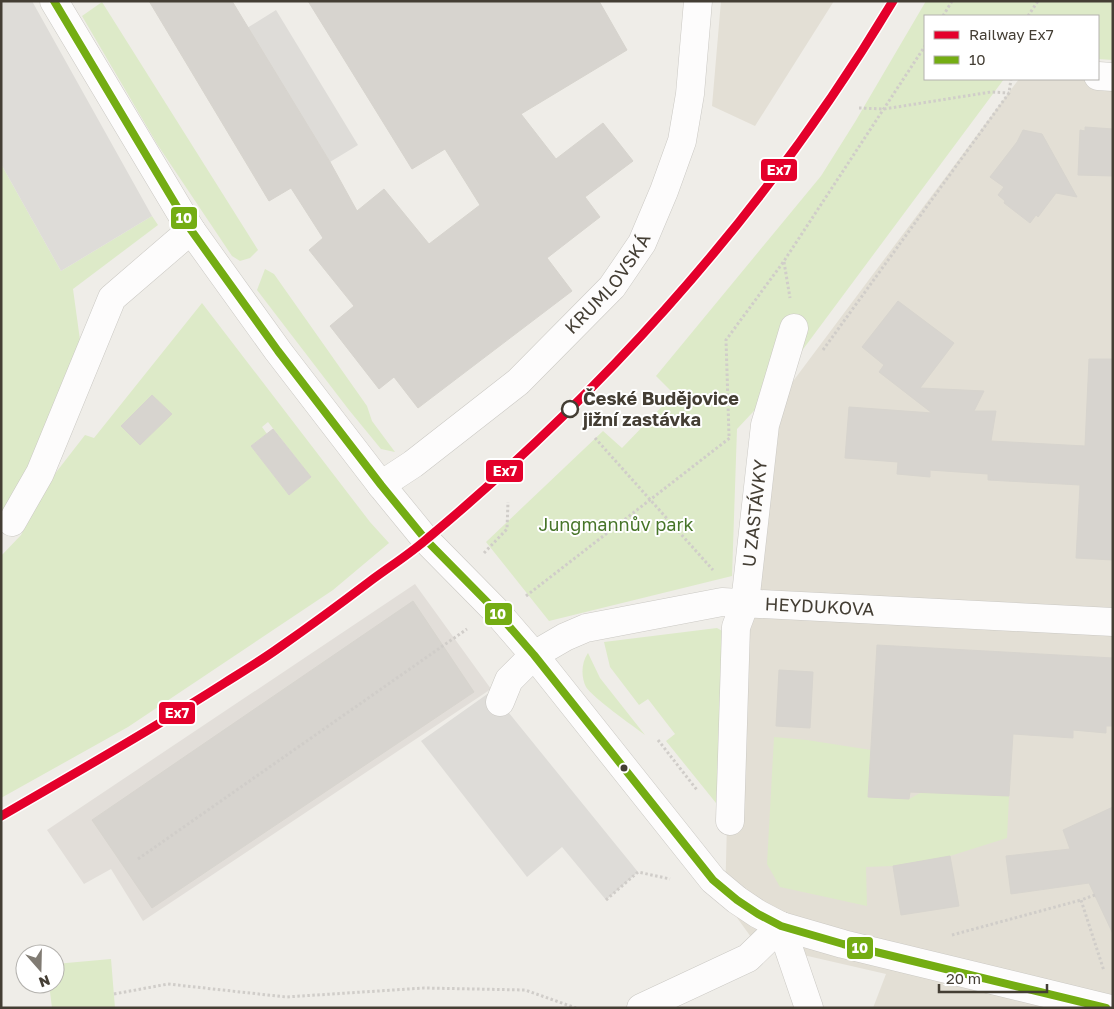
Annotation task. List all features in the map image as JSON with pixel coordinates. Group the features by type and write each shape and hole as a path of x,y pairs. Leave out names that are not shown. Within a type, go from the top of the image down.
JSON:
{"street":[{"path":"54,1 191,230 278,351 381,485 426,540 494,610 534,655 713,880 737,900 781,926 843,944 1107,1008"},
{"name":"KRUMLOVSKÁ","path":"381,485 413,464 518,382 612,287 642,243 682,141 690,94 698,1"},
{"path":"1099,76 1113,77"},
{"path":"12,522 40,472 112,298 191,230"},
{"name":"U ZASTÁVKY","path":"730,821 736,627 745,602 765,425 794,328"},
{"name":"HEYDUKOVA","path":"500,702 509,680 534,655 565,637 586,628 722,602 1113,622"},
{"path":"641,1008 748,958 781,926"},
{"path":"781,926 809,1008"}],"path":[{"path":"944,15 952,1"},
{"path":"1029,15 1038,1"},
{"path":"729,438 726,340 784,261 924,48"},
{"path":"794,328 820,354 1009,94 1011,80"},
{"path":"859,108 884,109 991,92 1009,94"},
{"path":"522,599 729,438 765,425"},
{"path":"595,438 714,571"},
{"path":"482,556 507,529 508,502"},
{"path":"138,859 448,642"},
{"path":"658,740 698,791"},
{"path":"606,900 638,872 681,881 713,880"},
{"path":"952,935 1095,895"},
{"path":"1081,900 1104,971"},
{"path":"114,994 168,984 286,997 424,988 525,990 576,1008"}],"shaded area":[{"path":"1,1 32,1 152,216 61,271 1,164"},
{"path":"721,1 834,1 755,126 712,106"},
{"path":"276,10 358,145 330,162 247,28"},
{"path":"1113,66 1113,1008 873,1008 886,974 756,944 725,901 733,589 779,400 1018,80 1099,80"},
{"path":"415,584 491,689 143,921 111,869 84,884 47,830"},
{"path":"493,690 500,702 638,872 606,900 562,847 527,877 421,741"}],"green space":[{"name":"Jungmannův park","path":"926,1 1113,1 1113,60 1099,59 1099,15 924,15 924,80 1003,80 769,395 737,429 732,576 549,621 486,542 603,431 622,448 674,394 656,376 821,176"},
{"path":"102,2 258,250 250,258 240,261 232,256 157,144 82,16"},
{"path":"1,164 61,271 152,216 158,225 73,289 80,340 38,460 1,522"},
{"path":"265,269 274,274 367,406 372,421 395,452 381,449 257,290"},
{"path":"202,303 370,522 389,543 333,590 128,727 1,798 1,556 21,535 47,484 85,435 94,438","holes":["152,395 171,414 140,445 121,426","268,422 311,477 289,495 251,446 267,434 262,427"]},
{"path":"717,628 724,632 727,640 716,803 666,741 675,734 648,699 639,705 610,667 604,642"},
{"path":"588,653 600,678 645,735 604,704 586,687 583,679 583,670 584,661"},
{"path":"774,737 871,750 868,797 909,799 922,792 1009,796 1007,838 950,856 893,866 866,867 867,906 780,887 767,864"},
{"path":"111,959 115,1008 52,1008 50,994 65,994 65,963"}],"building":[{"path":"149,1 232,1 330,162 357,211 384,189 429,244 480,205 445,149 412,169 308,1 599,1 627,50 521,114 556,159 603,123 633,161 585,197 600,217 547,258 572,291 418,408 394,377 379,389 330,326 354,306 309,250 323,238 291,188 269,201"},
{"path":"1085,127 1113,129 1113,176 1078,175 1080,130 1085,131"},
{"path":"1023,130 1042,134 1077,197 1056,193 1038,217 1036,215 1030,223 1004,203 1005,201 998,195 1004,187 990,177 1017,142"},
{"path":"898,301 954,343 920,388 984,391 974,411 996,411 991,441 1085,446 1089,359 1113,359 1113,560 1076,558 1080,485 988,480 988,474 930,470 930,477 897,474 898,462 845,458 849,407 932,413 879,372 884,365 862,347"},
{"path":"152,395 172,414 140,445 121,426"},
{"path":"273,429 311,477 289,495 251,446"},
{"path":"413,601 474,692 152,908 92,820"},
{"path":"877,645 1113,658 1113,726 1106,726 1106,733 1073,730 1073,738 1013,734 1009,796 910,792 909,799 868,797"},
{"path":"779,670 813,672 810,728 776,726"},
{"path":"1113,807 1113,934 1089,883 1011,894 1006,856 1070,849 1063,830"},
{"path":"950,856 959,906 901,915 893,866"}],"rail line":[{"name":"Ex7","path":"1,816 141,735 273,652 414,550 495,479 561,418 623,355 683,289 740,221 794,150 845,77 893,1"}],"transit line":[{"name":"10","path":"54,1 191,230 278,351 381,485 426,540 495,610 534,655 713,880 737,900 781,926 843,944 1106,1008"}],"place":[{"name":"České Budějovice jižní zastávka","path":"570,409"}]}
